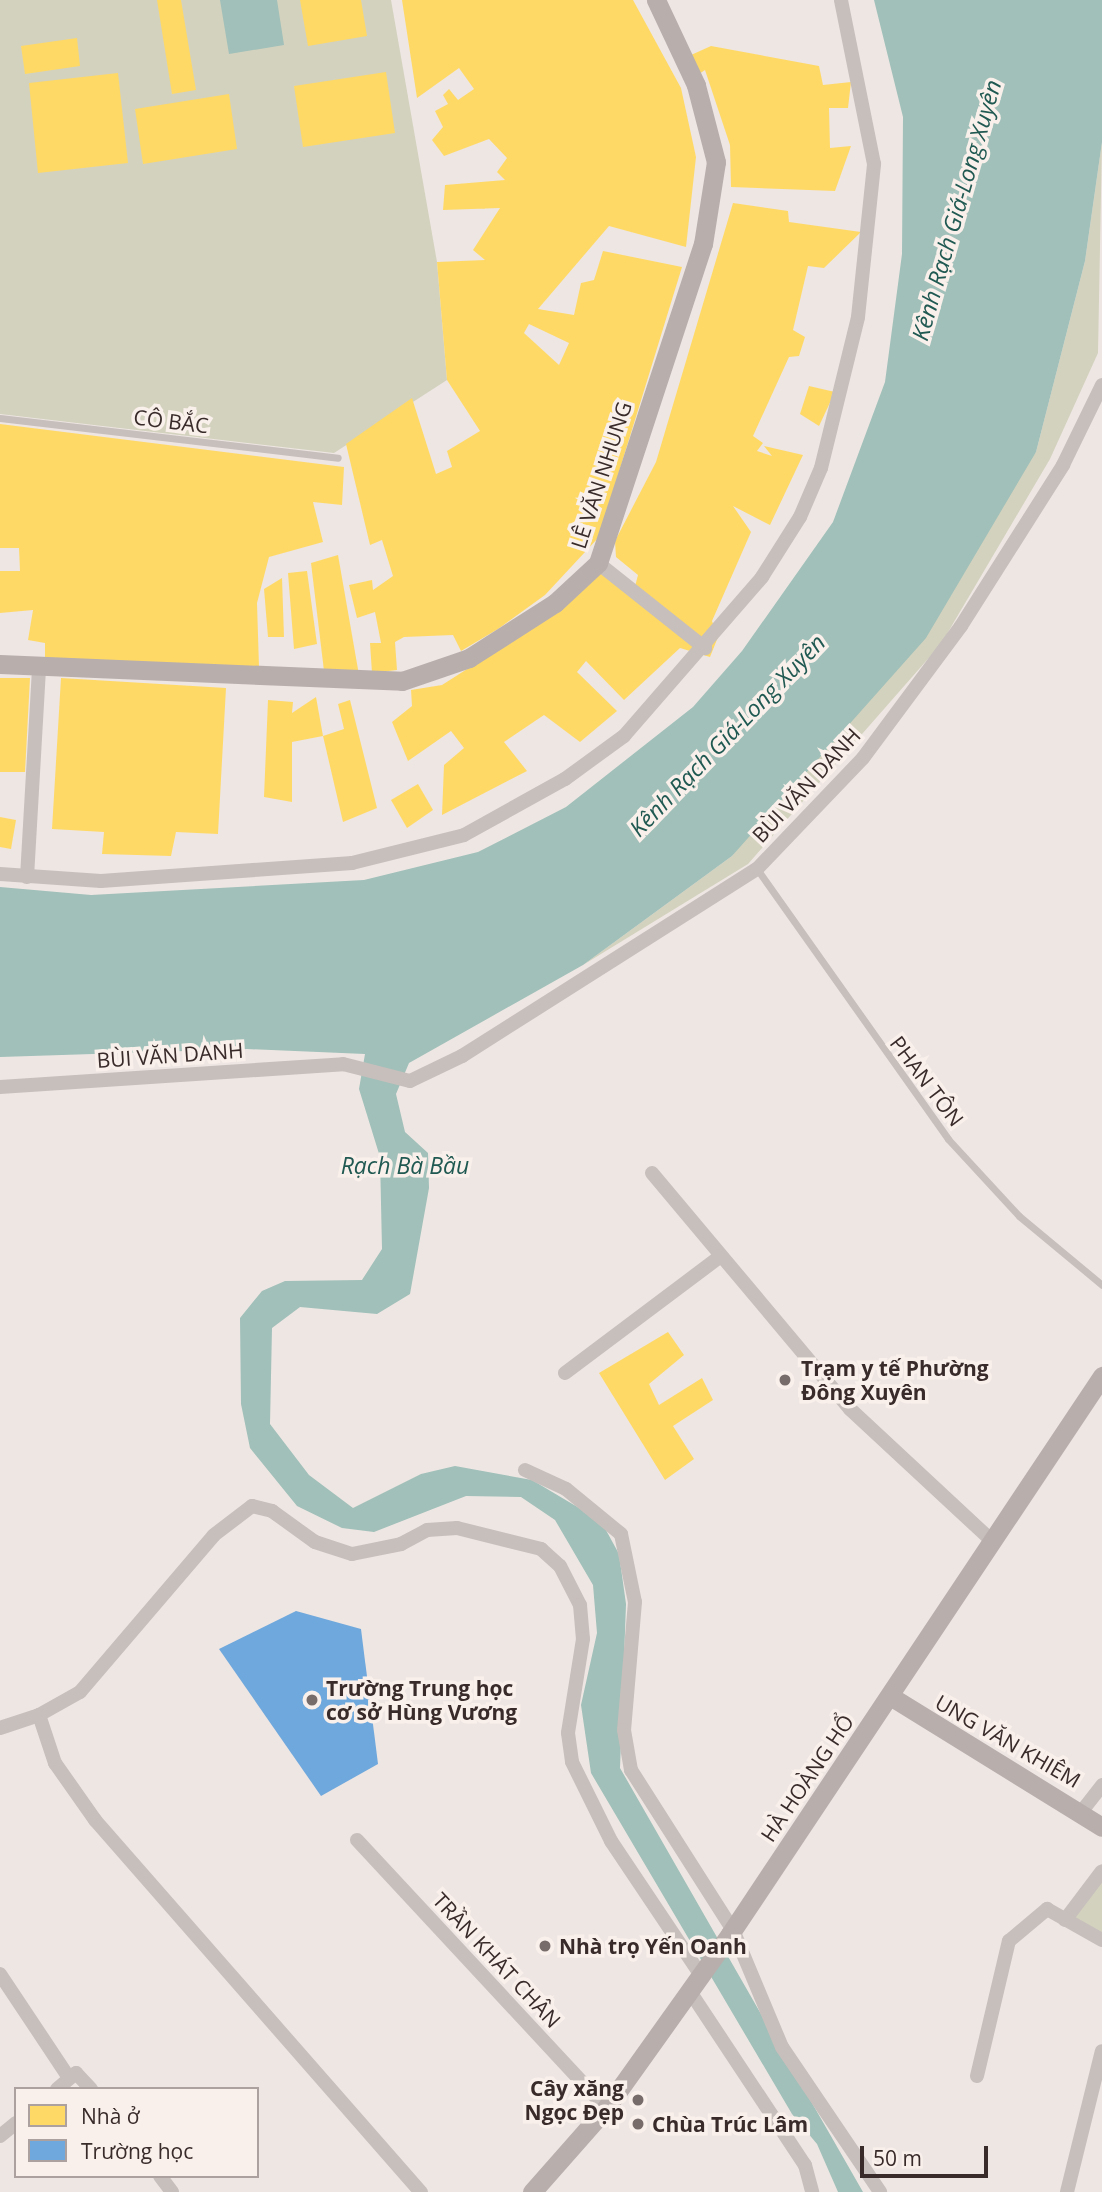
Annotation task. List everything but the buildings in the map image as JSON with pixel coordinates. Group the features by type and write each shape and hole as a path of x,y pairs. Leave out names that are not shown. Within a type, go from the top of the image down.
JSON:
{"street":[{"name":"LÊ VĂN NHUNG","path":"0,664 402,681 469,658 555,603 598,563 703,244 716,162 696,85 656,0"},
{"path":"0,874 101,881 352,863 464,835 565,779 624,736 705,648 800,517 846,380 874,164 841,0"},
{"name":"BÙI VĂN DANH","path":"0,1087 343,1064 410,1081 461,1056 757,869 863,758 961,626 1063,465 1102,385"},
{"path":"598,563 705,648"},
{"path":"27,877 39,666"},
{"path":"652,1173 850,1409 993,1542"},
{"path":"565,1373 722,1256"},
{"name":"HÀ HOÀNG HỔ","path":"531,2192 606,2108 731,1932 1102,1376"},
{"path":"525,1470 566,1489 621,1534 635,1602 626,1758 731,1932 782,2047 880,2192"},
{"path":"0,1728 39,1715 80,1692 214,1535 252,1506 272,1511 315,1542 352,1554 401,1544 426,1530 457,1528 541,1549 559,1566 580,1605 582,1650 568,1733 572,1762 611,1842 697,1978 804,2165 812,2192"},
{"name":"UNG VĂN KHIÊM","path":"890,1696 1082,1811 1102,1826"},
{"path":"39,1715 55,1763 95,1820 421,2192"},
{"path":"1082,1811 1102,1785"},
{"name":"TRẦN KHÁT CHÂN","path":"357,1840 606,2108"},
{"path":"1065,1920 1102,1871"},
{"path":"977,2076 1009,1941 1047,1909 1102,1940"},
{"path":"0,1974 69,2078"},
{"path":"1067,2192 1102,2050"},
{"path":"59,2087 76,2073 89,2087"},
{"path":"0,2136 14,2125"}],"lane":[{"name":"CÔ BẮC","path":"0,418 338,458"},
{"name":"PHAN TÔN","path":"757,869 948,1139 1019,1216 1102,1285"}],"green space":[{"path":"0,0 391,0 437,262 447,380 334,453 0,414"},
{"path":"1102,142 1098,353 1050,459 941,644 748,864 583,965 732,856 1036,452 1085,261"},
{"path":"1102,1873 1102,1940 1065,1920"}],"water":[{"path":"220,0 277,0 284,45 229,54"},
{"path":"874,0 1102,0 1102,142 1085,261 1036,452 926,638 732,856 583,965 409,1063 396,1094 405,1132 428,1153 429,1188 410,1294 377,1314 300,1307 272,1328 270,1424 309,1475 353,1508 421,1474 455,1466 532,1480 601,1521 619,1554 626,1604 620,1768 863,2192 838,2192 817,2144 792,2114 591,1773 581,1705 597,1633 593,1585 555,1520 521,1497 466,1496 374,1532 342,1528 297,1506 250,1448 241,1404 240,1318 262,1291 285,1281 362,1280 382,1249 380,1157 359,1089 365,1054 247,1049 0,1057 0,887 91,895 364,880 478,852 566,807 693,707 742,651 833,522 885,382 902,254 903,117"}],"place":[{"name":"Trạm y tế Phường Đông Xuyên","path":"785,1380"},
{"name":"Trường Trung học cơ sở Hùng Vương","path":"312,1700"},
{"name":"Nhà trọ Yến Oanh","path":"545,1946"},
{"name":"Cây xăng Ngọc Đẹp","path":"638,2100"},
{"name":"Chùa Trúc Lâm","path":"638,2124"}],"water label":[{"name":"Kênh Rạch Giá-Long Xuyên","path":"956,210"},
{"name":"Kênh Rạch Giá-Long Xuyên","path":"727,735"},
{"name":"Rạch Bà Bầu","path":"405,1165"}]}
